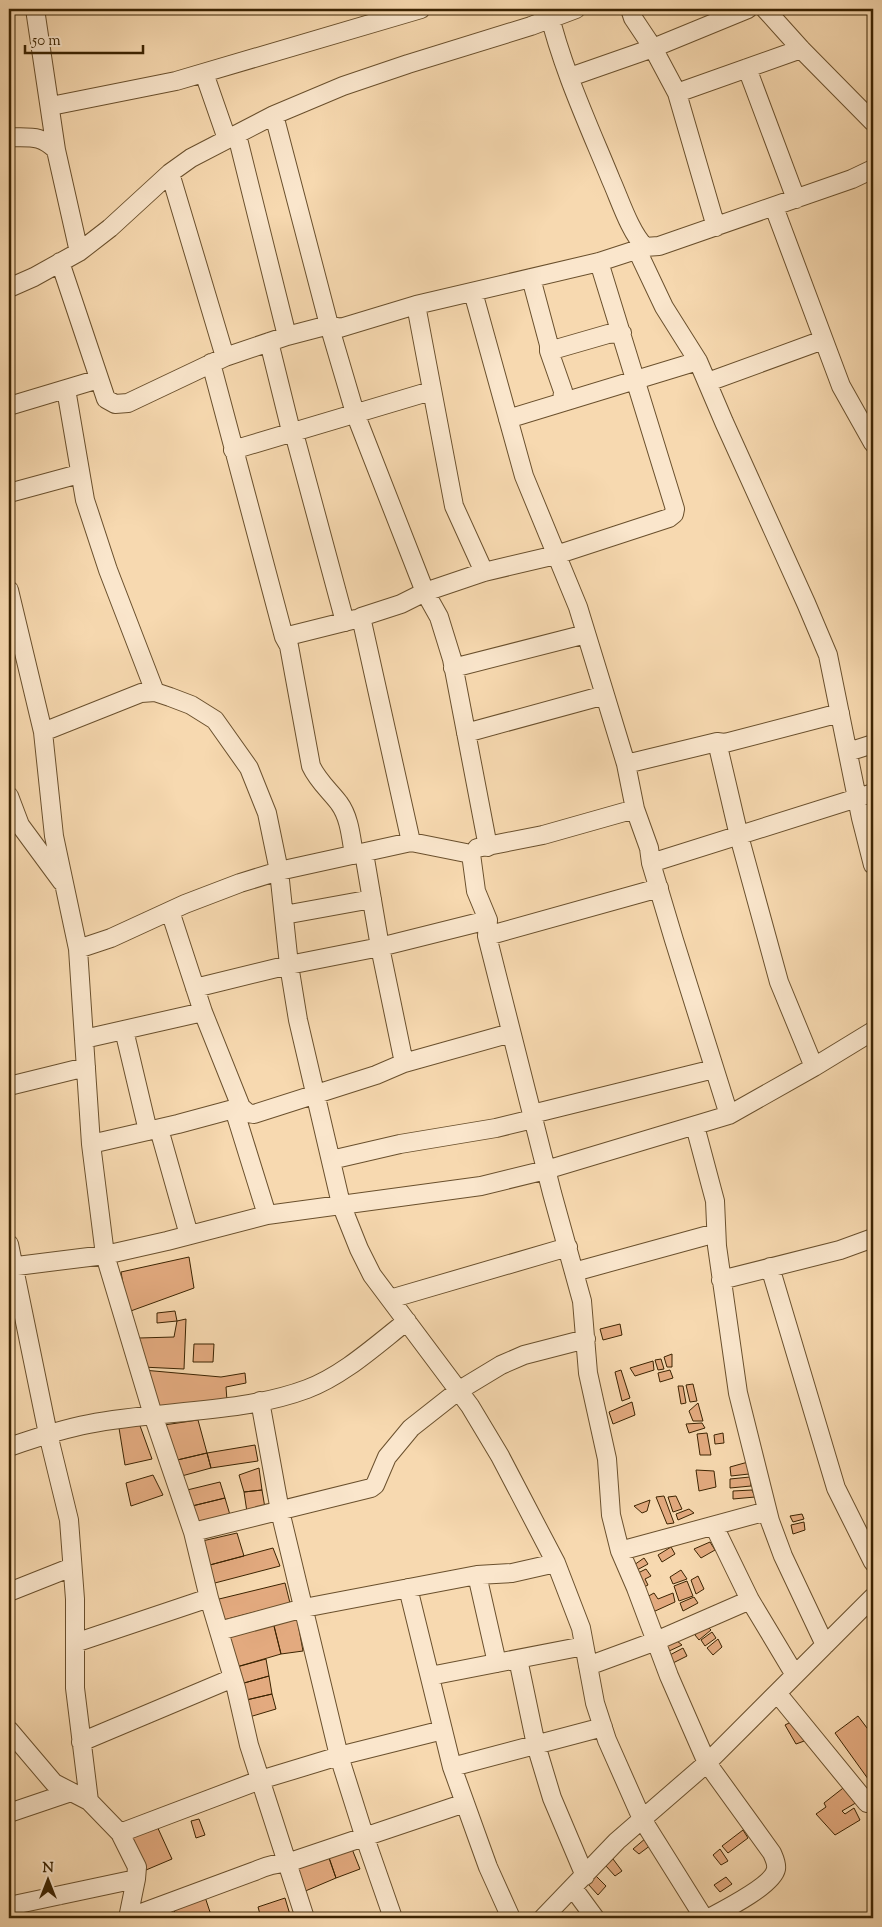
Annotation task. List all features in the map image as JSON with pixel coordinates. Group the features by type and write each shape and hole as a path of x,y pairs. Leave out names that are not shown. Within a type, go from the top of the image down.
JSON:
{"street":[{"path":"35,9 51,106 56,150 79,252"},
{"path":"51,106 176,81 416,9"},
{"path":"9,288 79,252 110,228 170,173 191,158 274,115 343,86 531,26 549,14 576,9"},
{"path":"630,9 633,18 653,48 677,93 716,227"},
{"path":"570,77 653,48 748,9"},
{"path":"765,9 801,49 873,122"},
{"path":"549,14 570,77 623,207 640,242 664,307 698,361 708,382 828,656 848,752 865,796 873,865"},
{"path":"677,93 801,49"},
{"path":"747,68 796,199"},
{"path":"204,73 232,137 287,336"},
{"path":"274,115 329,325 355,413 425,592 439,617 452,659 488,846"},
{"path":"9,138 36,138 47,141 56,150"},
{"path":"60,262 106,399 115,404 128,403 218,360 287,336 329,325 340,328 416,305 659,246 774,207 873,170"},
{"path":"170,173 218,360 233,450 284,638 289,646 311,766 318,779 340,804 359,854 372,899 404,1063"},
{"path":"774,207 841,386 873,443"},
{"path":"284,638 402,604 425,592 484,572 556,555 669,518 674,514 675,509 599,262"},
{"path":"531,278 549,345 548,350 563,391 562,402"},
{"path":"473,292 524,476 578,607 626,764 635,808 649,848 651,863 729,1115"},
{"path":"416,305 454,506 484,572"},
{"path":"548,350 608,334 622,333"},
{"path":"708,382 823,340"},
{"path":"269,342 290,427 294,433 353,619 411,842"},
{"path":"508,418 698,361"},
{"path":"9,406 99,379"},
{"path":"66,389 79,474 85,500 108,570 155,692"},
{"path":"233,450 431,391"},
{"path":"9,493 79,474"},
{"path":"9,590 43,732 54,836 78,949 91,1144 105,1254 153,1416 193,1532 233,1678 249,1745 305,1918"},
{"path":"454,668 586,634"},
{"path":"43,732 141,694 155,692 191,705 215,720 249,768 267,813 279,871 289,964 298,1020 341,1204 359,1249 372,1275 458,1391 500,1456 556,1563 581,1628 595,1703 603,1727 642,1819 704,1918"},
{"path":"466,733 605,695"},
{"path":"626,764 717,742 725,744 840,713"},
{"path":"717,742 739,836 779,982 814,1067"},
{"path":"848,752 873,744"},
{"path":"9,796 20,825 66,887"},
{"path":"651,863 865,796"},
{"path":"635,808 543,835 476,848 471,854 476,891 487,928 511,1033 582,1301 590,1386 607,1459 610,1515 620,1551 669,1676 707,1763 772,1853 776,1865 776,1870 772,1876 753,1893 709,1918"},
{"path":"78,949 111,938 170,911 240,883 279,871 411,842 471,854"},
{"path":"195,988 289,964 487,928 659,888"},
{"path":"284,914 372,899"},
{"path":"170,911 203,1012 238,1108 267,1215"},
{"path":"84,1040 203,1012"},
{"path":"124,1030 154,1130 189,1235"},
{"path":"10,1267 105,1254 267,1215 481,1186 546,1170 729,1115 873,1031"},
{"path":"91,1144 238,1108 254,1114 376,1075 404,1063 511,1033"},
{"path":"9,1086 86,1067"},
{"path":"331,1160 400,1144 496,1128 533,1116 714,1069"},
{"path":"695,1126 715,1201 721,1280 738,1393 767,1511 783,1556 825,1645"},
{"path":"574,1272 716,1233"},
{"path":"721,1280 840,1250 873,1238"},
{"path":"9,1244 10,1267 68,1520 75,1599 75,1688 89,1800"},
{"path":"390,1299 568,1247"},
{"path":"770,1267 836,1488 873,1562"},
{"path":"9,1447 48,1434 90,1424 260,1401 307,1389 347,1368 407,1321"},
{"path":"193,1532 371,1488 375,1485 387,1457 411,1428 458,1391 501,1365 524,1355 586,1339"},
{"path":"260,1401 280,1511 339,1756 364,1836 393,1918"},
{"path":"620,1551 767,1511"},
{"path":"714,1526 750,1600 795,1675"},
{"path":"219,1631 304,1608 476,1574 512,1573 556,1563"},
{"path":"9,1592 72,1567"},
{"path":"476,1574 497,1663"},
{"path":"408,1588 452,1768 488,1868 511,1918"},
{"path":"543,1918 618,1841 707,1763 873,1597"},
{"path":"75,1642 210,1598"},
{"path":"588,1666 656,1641 750,1600"},
{"path":"430,1676 584,1646"},
{"path":"518,1659 536,1745 579,1882 595,1918"},
{"path":"81,1742 233,1678"},
{"path":"777,1693 867,1803"},
{"path":"452,1768 603,1727"},
{"path":"9,1730 54,1783 89,1800 120,1833 137,1867 128,1918 264,1866 287,1862 465,1803"},
{"path":"120,1833 260,1780 339,1756 444,1730"},
{"path":"9,1813 71,1792"},
{"path":"9,1906 136,1879"}],"building":[{"path":"189,1257 194,1288 128,1312 121,1272"},
{"path":"175,1311 177,1321 157,1323 157,1313"},
{"path":"186,1319 184,1369 142,1367 139,1338 174,1337 177,1321"},
{"path":"620,1324 622,1335 603,1340 600,1329"},
{"path":"194,1344 214,1344 213,1362 193,1362"},
{"path":"672,1354 672,1367 667,1367 664,1357"},
{"path":"661,1359 664,1369 658,1370 655,1360"},
{"path":"653,1361 654,1370 635,1376 630,1368"},
{"path":"143,1370 221,1377 245,1373 246,1383 226,1387 227,1401 155,1411"},
{"path":"621,1370 630,1398 622,1401 615,1372"},
{"path":"670,1370 673,1378 660,1382 658,1373"},
{"path":"693,1384 697,1401 690,1402 686,1385"},
{"path":"678,1386 683,1386 686,1403 681,1404"},
{"path":"632,1402 635,1415 613,1424 609,1412"},
{"path":"698,1403 703,1421 693,1421 689,1411"},
{"path":"198,1420 207,1453 173,1461 164,1425"},
{"path":"139,1423 152,1459 125,1465 119,1428"},
{"path":"702,1423 705,1428 689,1433 686,1424"},
{"path":"707,1433 711,1455 700,1455 697,1434"},
{"path":"723,1433 724,1443 715,1444 714,1435"},
{"path":"255,1445 258,1461 211,1468 207,1453"},
{"path":"207,1453 211,1468 178,1477 173,1461"},
{"path":"748,1462 749,1474 731,1476 730,1467"},
{"path":"259,1468 262,1490 244,1492 239,1475"},
{"path":"696,1470 714,1471 716,1487 699,1491"},
{"path":"153,1475 163,1495 131,1506 126,1483"},
{"path":"750,1477 751,1486 730,1488 730,1479"},
{"path":"220,1482 225,1498 188,1507 183,1491"},
{"path":"262,1490 265,1508 247,1512 244,1492"},
{"path":"752,1490 755,1497 733,1499 733,1491"},
{"path":"664,1496 674,1523 667,1524 656,1497"},
{"path":"676,1496 682,1509 673,1512 668,1497"},
{"path":"225,1498 230,1515 195,1524 188,1507"},
{"path":"650,1500 647,1511 642,1513 634,1506"},
{"path":"689,1509 694,1513 678,1520 676,1514"},
{"path":"802,1514 804,1519 793,1522 790,1516"},
{"path":"804,1522 805,1530 793,1534 791,1525"},
{"path":"237,1533 244,1556 206,1566 198,1542"},
{"path":"710,1542 715,1550 701,1558 694,1549"},
{"path":"671,1547 675,1554 662,1562 658,1555"},
{"path":"273,1548 280,1566 211,1584 206,1566"},
{"path":"644,1558 648,1564 637,1570 634,1565"},
{"path":"646,1569 651,1576 645,1579 648,1585 642,1588 634,1575"},
{"path":"681,1570 687,1579 673,1584 670,1577"},
{"path":"698,1576 704,1589 696,1594 691,1580"},
{"path":"687,1581 693,1596 679,1601 674,1586"},
{"path":"285,1583 290,1603 220,1621 215,1600"},
{"path":"654,1593 658,1599 673,1593 675,1602 653,1612 645,1598"},
{"path":"694,1597 698,1603 683,1611 680,1603"},
{"path":"297,1618 303,1651 281,1654 273,1622"},
{"path":"273,1622 281,1654 233,1668 223,1635"},
{"path":"706,1625 711,1630 699,1640 695,1635"},
{"path":"712,1632 716,1638 705,1646 701,1640"},
{"path":"718,1639 722,1647 713,1655 707,1648"},
{"path":"677,1641 682,1645 667,1652 665,1647"},
{"path":"683,1648 687,1656 673,1663 668,1656"},
{"path":"266,1659 269,1676 237,1685 233,1668"},
{"path":"269,1676 272,1694 242,1701 237,1685"},
{"path":"272,1694 276,1709 246,1718 242,1701"},
{"path":"858,1716 873,1736 873,1781 871,1783 835,1733"},
{"path":"795,1720 807,1740 796,1744 785,1725"},
{"path":"847,1785 859,1801 842,1811 845,1814 854,1808 860,1820 835,1835 816,1814 826,1807 824,1803"},
{"path":"199,1819 205,1835 196,1838 191,1821"},
{"path":"156,1824 172,1859 146,1870 131,1836"},
{"path":"743,1830 748,1838 728,1853 722,1846"},
{"path":"646,1838 651,1845 639,1854 633,1849"},
{"path":"350,1844 360,1869 336,1878 327,1852"},
{"path":"720,1849 728,1861 721,1865 713,1855"},
{"path":"327,1852 336,1878 303,1892 293,1864"},
{"path":"613,1859 622,1871 615,1876 606,1866"},
{"path":"596,1876 606,1886 598,1895 588,1884"},
{"path":"726,1877 732,1884 720,1892 714,1885"},
{"path":"204,1894 212,1918 181,1918 172,1909"},
{"path":"285,1898 291,1918 261,1918 258,1907"}]}
